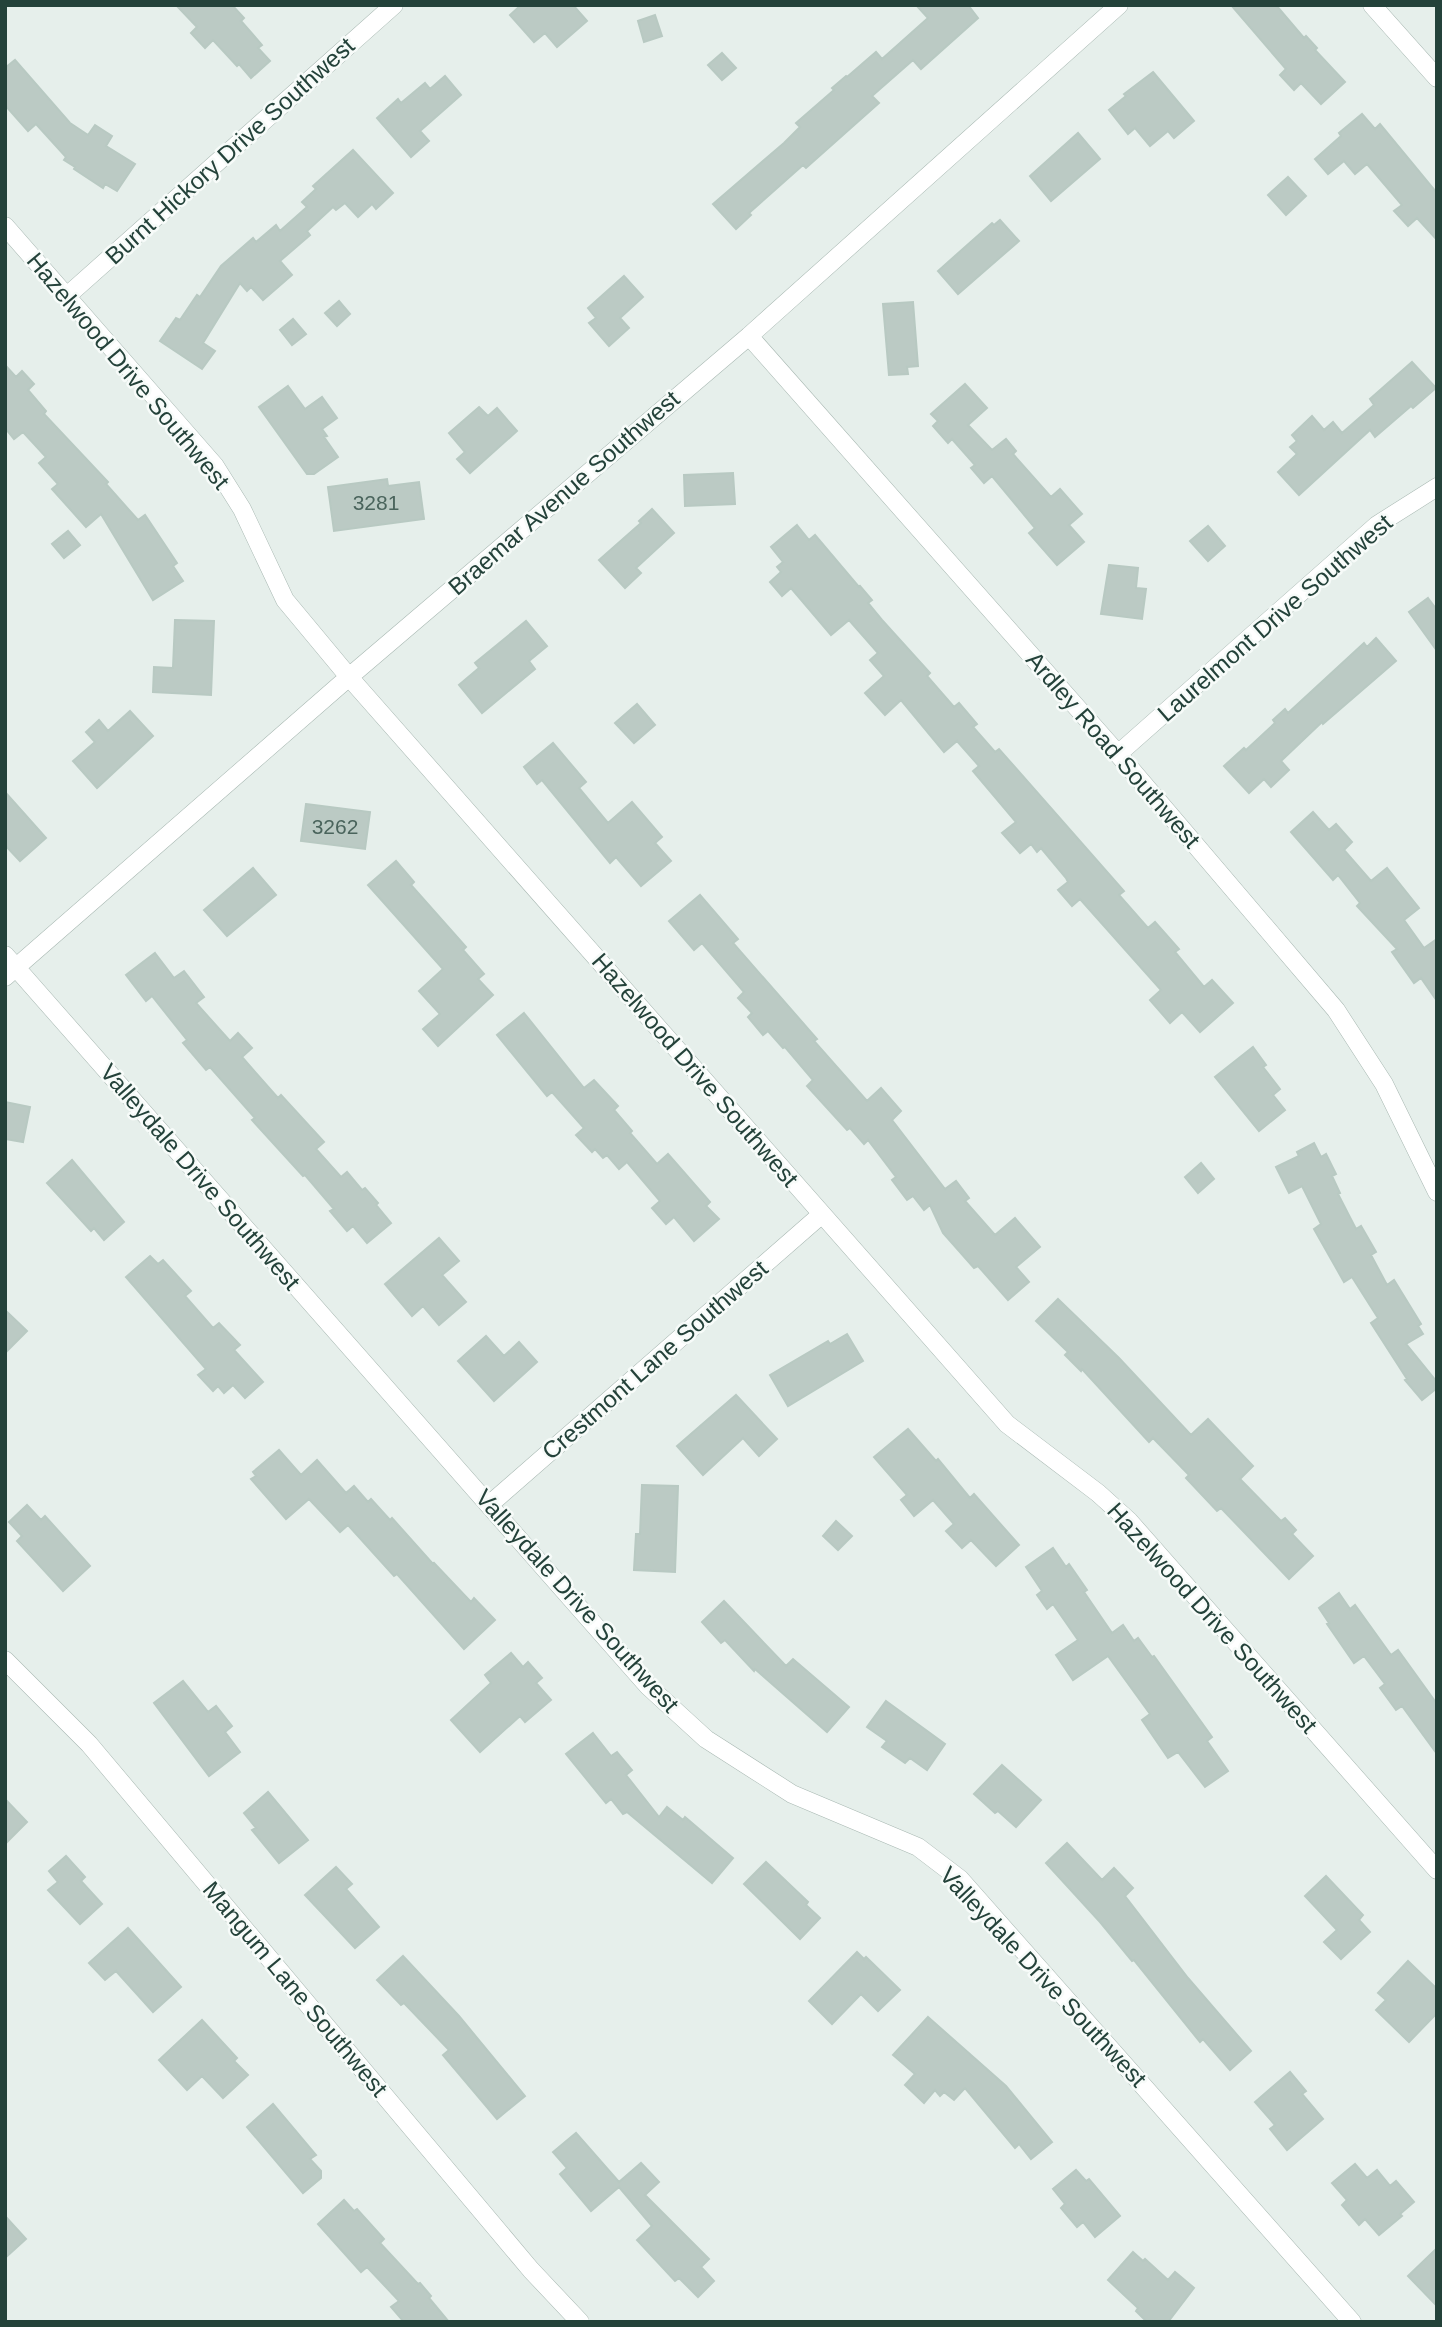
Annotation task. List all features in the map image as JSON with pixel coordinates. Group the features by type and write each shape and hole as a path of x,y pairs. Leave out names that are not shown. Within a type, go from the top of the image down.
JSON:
{"street":[{"name":"Burnt Hickory Drive Southwest","path":"67,296 394,5"},
{"name":"Braemar Avenue Southwest","path":"9,967 749,336 1119,5"},
{"path":"1372,5 1437,78"},
{"name":"Hazelwood Drive Southwest","path":"5,226 215,466 242,509 285,600 349,677 1007,1424 1098,1493 1129,1521 1437,1870"},
{"name":"Ardley Road Southwest","path":"749,336 1118,754 1336,1010 1384,1084 1437,1192"},
{"name":"Laurelmont Drive Southwest","path":"1118,754 1377,525 1437,487"},
{"name":"Valleydale Drive Southwest","path":"9,967 648,1686 706,1740 792,1794 918,1847 960,1879 1352,2322"},
{"name":"Crestmont Lane Southwest","path":"489,1505 822,1214"},
{"name":"Mangum Lane Southwest","path":"5,1660 89,1744 531,2270 580,2322"}],"building":[{"path":"176,5 232,5 244,18 241,21 262,45 258,48 270,61 251,78 213,40 205,48 191,33 197,27"},
{"path":"521,5 573,5 587,21 557,47 545,33 534,42 510,15"},
{"path":"916,5 968,5 978,18 921,69 913,60 872,96 879,103 806,168 803,165 749,213 751,215 736,229 713,204 784,143 800,127 796,123 834,90 832,88 876,52 882,59 928,18"},
{"path":"1231,5 1276,5 1345,82 1321,104 1301,83 1294,90 1280,75 1286,69"},
{"path":"655,15 662,36 644,42 638,21"},
{"path":"722,53 736,68 722,80 708,65"},
{"path":"15,60 70,123 88,135 95,125 112,136 106,146 135,164 117,191 105,184 103,188 74,169 36,124 28,131 5,105 5,68"},
{"path":"1153,72 1194,121 1174,138 1168,131 1150,146 1135,128 1128,134 1109,110 1126,96 1124,94"},
{"path":"445,76 461,95 420,131 429,141 411,157 377,118 398,99 401,103 425,83 430,89"},
{"path":"1362,114 1375,129 1380,124 1437,193 1437,240 1417,218 1408,226 1394,211 1402,205 1367,164 1355,174 1344,161 1328,174 1315,159 1341,136 1339,133"},
{"path":"1078,133 1100,159 1051,201 1030,176"},
{"path":"353,150 393,193 376,209 372,204 358,217 345,203 336,210 333,207 307,231 310,235 280,261 292,275 263,300 251,287 247,291 240,283 203,343 215,351 202,369 160,341 176,318 180,320 197,295 200,297 221,266 253,238 256,242 276,225 280,231 307,207 302,202 316,189 313,186"},
{"path":"1288,177 1306,196 1286,215 1268,195"},
{"path":"1000,220 1019,241 958,294 938,271 992,223 994,225"},
{"path":"624,276 643,297 620,318 629,328 609,346 589,323 596,318 588,308"},
{"path":"339,301 350,314 337,326 325,313"},
{"path":"913,302 918,366 907,367 908,374 889,375 883,304"},
{"path":"293,319 306,334 292,345 280,330"},
{"path":"1412,362 1436,388 1375,437 1370,430 1299,495 1278,472 1297,454 1290,447 1297,441 1292,435 1312,416 1324,430 1333,422 1342,433 1374,405 1370,399"},
{"path":"5,365 16,377 22,371 34,384 28,390 46,411 44,414 108,482 106,484 138,520 145,515 177,563 173,566 183,581 153,600 101,514 86,527 52,489 58,484 39,463 46,457 23,432 14,439 5,428"},
{"path":"965,384 987,408 968,425 992,450 1006,439 1016,451 1013,454 1051,497 1060,489 1082,514 1069,525 1084,542 1057,565 1029,533 1035,528 992,476 984,483 971,468 975,465 952,439 948,443 933,426 938,421 931,414"},
{"path":"288,386 305,409 322,397 337,418 322,429 327,436 324,437 338,457 314,474 307,474 259,407"},
{"path":"479,407 488,416 497,408 517,431 470,473 457,459 465,452 449,433"},
{"path":"733,473 735,504 685,506 684,475"},
{"path":"387,479 388,486 419,482 424,519 334,531 328,487"},
{"path":"652,509 674,533 636,568 641,573 625,588 599,560 641,523 639,521"},
{"path":"797,525 809,540 815,535 860,586 872,600 868,603 930,673 927,676 954,707 959,703 977,724 973,727 995,752 999,749 1124,891 1119,895 1148,928 1155,922 1179,949 1175,952 1204,987 1212,980 1233,1003 1200,1032 1182,1012 1170,1023 1150,1000 1161,990 1080,899 1072,906 1058,890 1068,882 1041,848 1037,852 1031,844 1020,853 1002,833 1016,822 973,771 979,766 957,741 944,752 901,700 885,715 865,693 884,676 870,660 878,653 849,620 831,635 791,588 782,596 770,582 781,572 777,567 783,562 771,547"},
{"path":"1208,526 1225,546 1208,561 1190,541"},
{"path":"68,531 80,545 64,558 52,544"},
{"path":"1109,565 1138,568 1136,588 1146,589 1142,619 1101,614"},
{"path":"1428,598 1437,610 1437,651 1409,612"},
{"path":"175,620 214,621 211,695 153,692 154,667 173,668"},
{"path":"526,621 547,646 529,661 535,669 482,713 459,685 479,668 475,663"},
{"path":"1376,638 1396,661 1323,724 1322,722 1281,761 1289,770 1271,787 1264,779 1249,793 1224,766 1275,723 1273,720 1285,709 1288,713 1364,643 1367,647"},
{"path":"637,704 655,725 634,743 615,723"},
{"path":"130,711 153,736 97,788 73,761 95,742 86,732 99,720 108,731"},
{"path":"553,743 586,782 579,788 608,823 632,802 662,837 655,843 671,861 641,886 616,857 610,863 542,780 537,784 524,767"},
{"path":"5,792 46,838 20,861 5,845"},
{"path":"306,804 370,812 365,849 301,841"},
{"path":"1313,812 1329,830 1336,824 1352,842 1344,850 1371,881 1387,868 1419,908 1404,920 1424,948 1437,939 1437,1001 1421,978 1414,983 1392,952 1397,949 1357,906 1360,903 1338,875 1333,880 1291,832"},
{"path":"396,861 414,882 411,885 466,947 463,950 484,974 478,979 493,995 438,1046 423,1029 440,1014 419,991 443,969 368,885"},
{"path":"253,868 276,895 227,936 204,910"},
{"path":"700,895 738,939 733,943 867,1101 881,1088 901,1111 892,1120 945,1189 956,1181 969,1198 965,1201 995,1235 1015,1218 1040,1247 1016,1267 1029,1282 1008,1300 978,1266 974,1268 943,1233 930,1205 924,1210 913,1196 907,1200 892,1180 896,1177 868,1140 864,1144 850,1128 847,1130 807,1086 813,1080 785,1047 768,1031 763,1035 748,1017 752,1013 738,998 744,992 702,943 694,950 669,921"},
{"path":"155,953 174,978 184,971 204,997 196,1003 230,1041 238,1033 252,1048 242,1057 278,1098 281,1095 324,1142 316,1149 341,1177 347,1172 362,1190 365,1188 378,1203 376,1205 391,1223 367,1243 353,1226 347,1231 330,1211 334,1209 305,1175 303,1176 252,1120 255,1118 210,1067 206,1070 183,1043 187,1040 152,996 146,1001 126,975"},
{"path":"524,1013 584,1088 594,1080 618,1106 614,1110 657,1164 668,1154 710,1202 706,1206 719,1219 694,1241 674,1217 666,1224 652,1208 660,1201 627,1162 619,1169 607,1155 603,1158 595,1149 592,1152 576,1135 584,1128 552,1092 547,1096 497,1035"},
{"path":"1253,1047 1266,1065 1263,1067 1280,1089 1273,1095 1285,1110 1259,1131 1215,1077"},
{"path":"5,1102 30,1107 23,1142 5,1139"},
{"path":"1314,1143 1321,1157 1326,1154 1336,1174 1332,1176 1340,1193 1338,1194 1356,1229 1361,1226 1376,1252 1371,1255 1387,1285 1394,1280 1421,1324 1418,1326 1423,1334 1406,1344 1437,1382 1437,1388 1422,1400 1405,1380 1407,1379 1371,1323 1378,1318 1352,1277 1344,1282 1314,1229 1321,1224 1302,1186 1289,1193 1276,1167 1299,1156 1297,1152"},
{"path":"72,1160 124,1222 104,1240 94,1228 91,1231 47,1183"},
{"path":"1201,1163 1214,1179 1198,1193 1185,1177"},
{"path":"439,1238 459,1261 442,1275 466,1302 439,1325 423,1306 412,1316 385,1284"},
{"path":"150,1256 158,1264 163,1260 191,1291 185,1296 213,1328 219,1323 240,1345 234,1350 263,1382 245,1398 233,1385 224,1393 218,1386 213,1391 198,1375 206,1369 126,1277"},
{"path":"1058,1299 1119,1358 1191,1435 1208,1419 1253,1466 1240,1479 1281,1521 1285,1518 1296,1530 1292,1534 1313,1556 1289,1579 1221,1508 1217,1511 1186,1478 1189,1475 1153,1438 1149,1442 1082,1369 1081,1371 1065,1355 1068,1352 1036,1321"},
{"path":"5,1310 27,1331 5,1353"},
{"path":"847,1334 863,1361 788,1406 770,1375 828,1341 830,1344"},
{"path":"486,1336 504,1356 519,1342 537,1362 494,1401 458,1361"},
{"path":"736,1395 777,1439 759,1456 743,1438 703,1475 677,1446"},
{"path":"908,1429 936,1461 938,1459 970,1498 974,1494 1019,1545 996,1566 971,1540 962,1548 946,1531 954,1524 933,1500 914,1516 901,1500 907,1495 874,1457"},
{"path":"279,1450 301,1475 317,1460 346,1493 354,1486 368,1502 371,1499 471,1602 474,1598 495,1620 464,1649 397,1574 394,1576 348,1525 340,1532 309,1499 286,1519 251,1479 256,1476 253,1472"},
{"path":"642,1485 678,1486 675,1572 634,1570 636,1534 640,1534"},
{"path":"27,1505 41,1520 45,1516 90,1566 63,1591 17,1541 22,1536 9,1522"},
{"path":"836,1521 852,1536 838,1550 823,1536"},
{"path":"1053,1548 1066,1567 1069,1564 1112,1633 1123,1625 1134,1641 1138,1638 1152,1657 1154,1656 1212,1737 1207,1741 1228,1771 1205,1787 1178,1752 1168,1758 1142,1720 1150,1714 1108,1656 1073,1680 1056,1655 1078,1640 1053,1604 1047,1609 1037,1595 1042,1591 1026,1567"},
{"path":"1339,1593 1350,1609 1355,1605 1391,1655 1398,1650 1437,1704 1437,1754 1402,1706 1396,1710 1380,1688 1385,1684 1364,1656 1354,1663 1327,1624 1329,1623 1319,1608"},
{"path":"724,1601 786,1666 793,1659 849,1707 827,1732 755,1669 754,1671 725,1640 721,1643 702,1622"},
{"path":"511,1653 523,1667 528,1662 542,1678 536,1683 551,1700 525,1722 520,1716 480,1752 451,1720 491,1683 485,1675"},
{"path":"183,1681 208,1712 216,1706 232,1726 225,1732 240,1752 209,1776 154,1703"},
{"path":"886,1701 945,1744 927,1770 910,1758 905,1763 882,1747 887,1741 867,1727"},
{"path":"593,1733 611,1756 617,1752 632,1770 626,1775 659,1817 667,1807 683,1820 685,1817 733,1858 712,1883 627,1812 623,1814 611,1799 606,1803 566,1754"},
{"path":"1002,1765 1041,1800 1016,1827 974,1794"},
{"path":"268,1792 308,1840 279,1863 252,1830 256,1828 244,1813"},
{"path":"5,1799 27,1822 5,1844"},
{"path":"1067,1843 1102,1880 1114,1868 1133,1888 1125,1896 1188,1978 1251,2051 1230,2070 1203,2039 1200,2042 1134,1960 1132,1961 1046,1863"},
{"path":"66,1856 85,1877 81,1881 102,1904 80,1924 48,1890 58,1882 49,1871"},
{"path":"766,1862 808,1902 806,1905 820,1918 800,1939 744,1884"},
{"path":"336,1867 352,1884 346,1889 379,1927 355,1948 305,1895"},
{"path":"1326,1876 1363,1915 1359,1920 1370,1932 1341,1959 1324,1942 1337,1930 1305,1896"},
{"path":"128,1928 181,1987 153,2012 116,1971 105,1980 89,1963"},
{"path":"857,1952 864,1959 866,1957 900,1990 878,2011 861,1994 832,2024 809,2001"},
{"path":"403,1956 459,2016 525,2096 497,2119 443,2055 449,2050 404,2003 401,2005 377,1980"},
{"path":"1408,1961 1437,1989 1437,2013 1409,2042 1376,2010 1386,2000 1378,1993"},
{"path":"928,2017 1006,2086 1052,2142 1031,2159 1019,2144 1015,2148 965,2088 954,2100 944,2092 940,2096 935,2090 924,2103 905,2085 915,2074 893,2055"},
{"path":"202,2020 237,2058 234,2061 248,2075 223,2098 202,2076 187,2090 159,2060"},
{"path":"1290,2072 1306,2091 1302,2094 1323,2119 1287,2150 1270,2129 1275,2125 1255,2102"},
{"path":"273,2104 316,2155 310,2159 321,2171 321,2178 303,2193 247,2127"},
{"path":"576,2133 619,2182 641,2163 659,2182 645,2195 709,2259 701,2267 714,2281 698,2297 679,2278 675,2281 637,2240 652,2226 619,2187 591,2211 560,2174 567,2168 553,2152"},
{"path":"1355,2164 1367,2178 1377,2170 1390,2186 1396,2181 1414,2202 1379,2235 1365,2219 1359,2225 1342,2205 1347,2200 1332,2183"},
{"path":"1076,2170 1086,2181 1089,2179 1120,2216 1095,2237 1083,2222 1077,2227 1061,2208 1065,2204 1053,2189"},
{"path":"344,2200 354,2211 357,2209 384,2239 380,2243 418,2284 420,2283 449,2322 404,2322 391,2307 399,2301 367,2267 361,2272 318,2224"},
{"path":"5,2216 26,2239 5,2258"},
{"path":"1437,2248 1437,2306 1408,2276"},
{"path":"1133,2252 1168,2280 1175,2272 1194,2288 1168,2322 1147,2322 1136,2311 1138,2308 1108,2280"}]}
